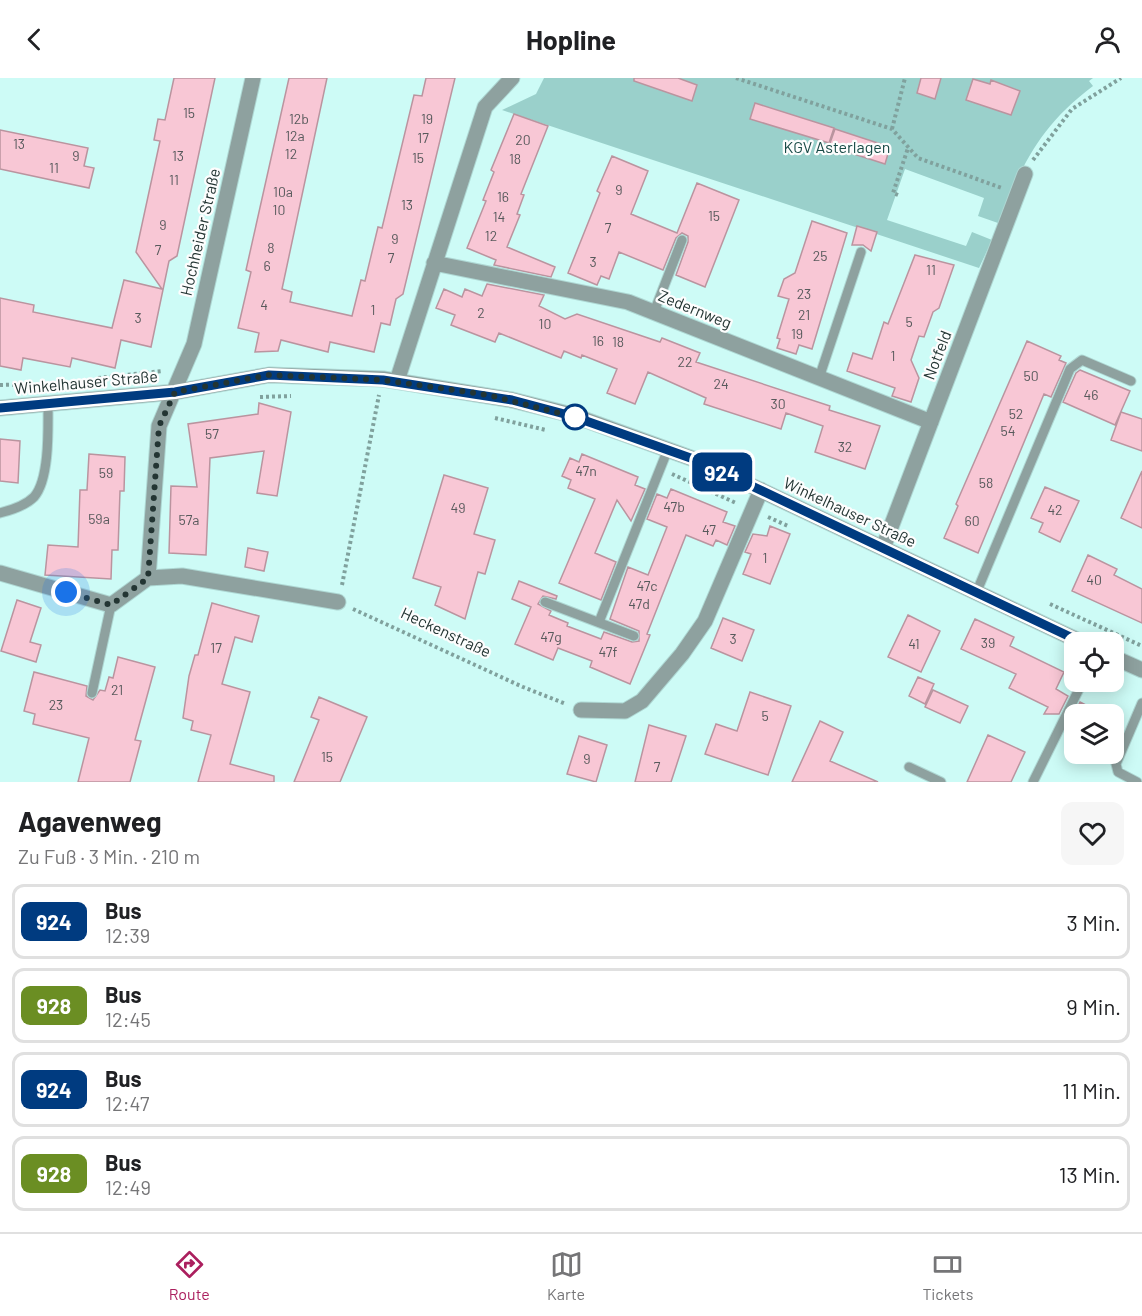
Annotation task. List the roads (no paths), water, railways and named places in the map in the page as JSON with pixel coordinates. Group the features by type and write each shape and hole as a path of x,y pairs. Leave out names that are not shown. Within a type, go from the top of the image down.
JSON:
{"street":[{"name":"Hochheider Straße","path":"175,392 194,344 253,78"},
{"path":"390,380 434,263 485,107 512,78"},
{"name":"Notfeld","path":"883,548 1025,174"},
{"name":"Zedernweg","path":"434,263 628,302 931,423"},
{"name":"Winkelhauser Straße","path":"0,408 175,392 269,375 390,380 512,400 572,416 668,449 977,591 1064,634"},
{"name":"Winkelhauser Straße","path":"148,578 159,426 175,392"},
{"path":"581,710 625,711 642,701 682,654 705,621 760,490"},
{"path":"0,573 111,605 148,578 182,576 338,602"},
{"path":"1124,662 1142,670"}],"lane":[{"path":"654,312 682,240"},
{"path":"819,378 861,252"},
{"path":"977,591 1070,369 1082,360 1131,381"},
{"path":"0,513 28,501 39,488 47,444 48,404"},
{"path":"599,622 668,449"},
{"path":"545,602 634,636"},
{"path":"92,693 111,605"},
{"path":"1033,782 1078,692"},
{"path":"1137,782 1118,772 1116,765 1142,703"},
{"path":"909,767 941,782"}],"park label":[{"name":"KGV Asterlagen","path":"837,147"}]}
